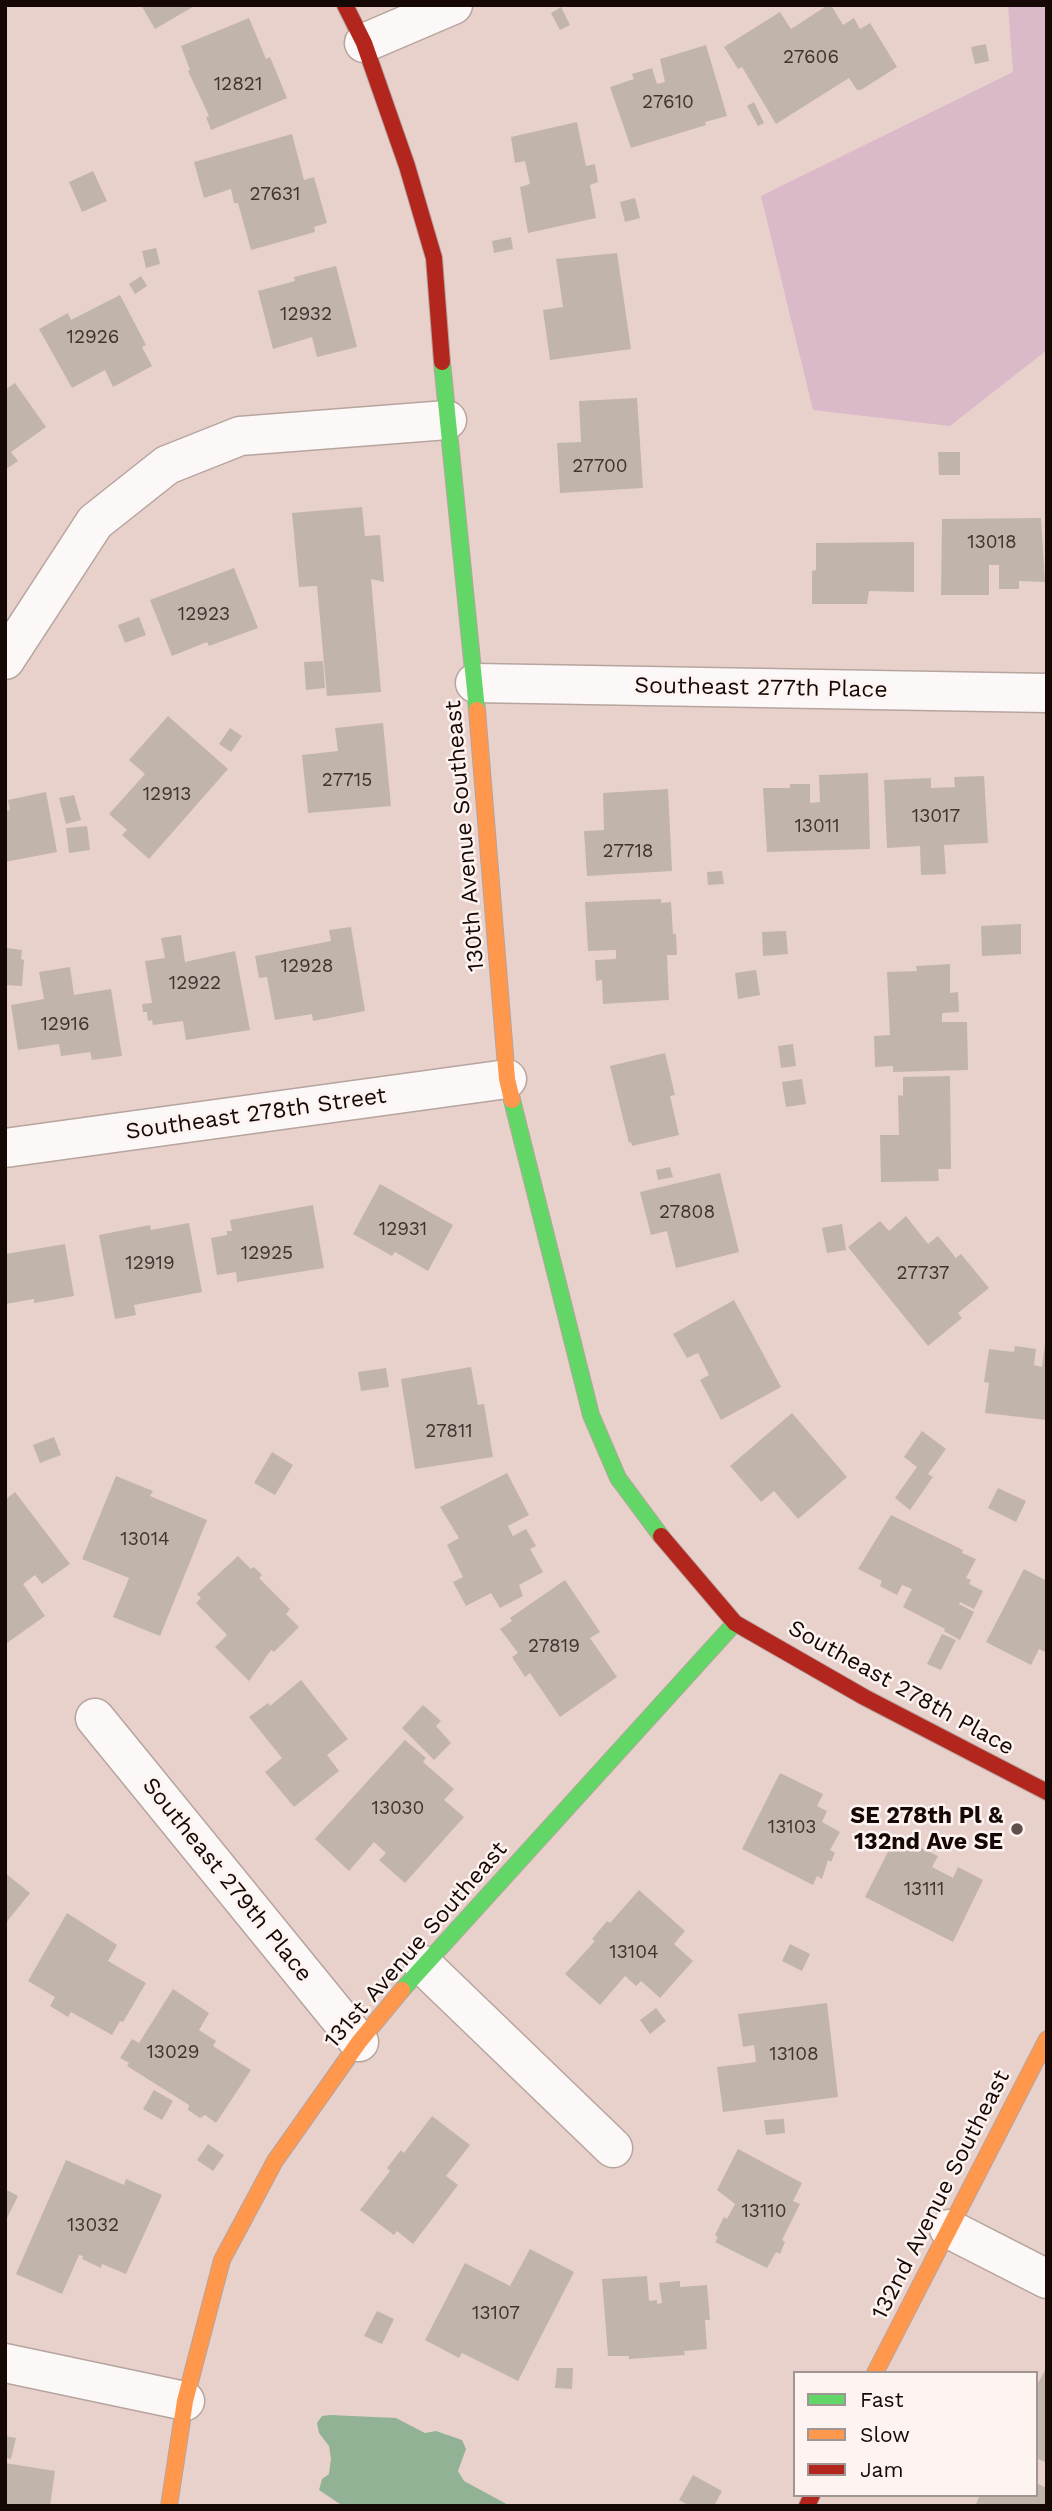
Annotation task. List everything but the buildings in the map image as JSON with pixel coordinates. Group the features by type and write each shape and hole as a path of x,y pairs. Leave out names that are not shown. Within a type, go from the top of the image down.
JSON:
{"street":[{"name":"130th Avenue Southeast","path":"345,5 363,43 407,166 434,258 447,420 475,683 507,1079 588,1401 618,1478 667,1544 735,1623"},
{"path":"363,43 453,5"},
{"path":"5,660 95,522 167,466 240,436 447,420"},
{"name":"Southeast 277th Place","path":"475,683 1047,693"},
{"name":"Southeast 278th Street","path":"5,1148 507,1079"},
{"name":"Southeast 278th Place","path":"735,1623 864,1697 1047,1792"},
{"name":"131st Avenue Southeast","path":"169,2506 186,2401 222,2260 275,2161 359,2042 423,1965 735,1623"},
{"name":"Southeast 279th Place","path":"95,1718 359,2042"},
{"path":"423,1965 613,2148"},
{"name":"132nd Avenue Southeast","path":"876,2371 1047,2039"},
{"path":"949,2229 1047,2279"},
{"path":"5,2363 186,2401"}],"shaded area":[{"path":"1008,5 1047,5 1047,350 950,426 813,410 761,196 1013,72"},
{"path":"322,2416 396,2418 425,2433 436,2431 462,2440 466,2449 458,2471 464,2481 510,2506 343,2506 319,2490 322,2479 329,2474 331,2459 329,2446 319,2433 317,2423"}],"traffic: fast":[{"path":"442,362 477,710"},
{"path":"512,1100 591,1415 618,1478 661,1536"},
{"path":"402,1990 735,1623"}],"traffic: slow":[{"path":"477,710 507,1079 512,1100"},
{"path":"169,2506 185,2401 222,2260 275,2161 359,2042 402,1990"},
{"path":"876,2371 1047,2039"}],"traffic: jam":[{"path":"345,5 364,43 407,166 434,258 442,362"},
{"path":"661,1536 735,1623 864,1697 1047,1792"},
{"path":"807,2506 811,2497"}],"place":[{"name":"SE 278th Pl & 132nd Ave SE","path":"1017,1829"}]}
